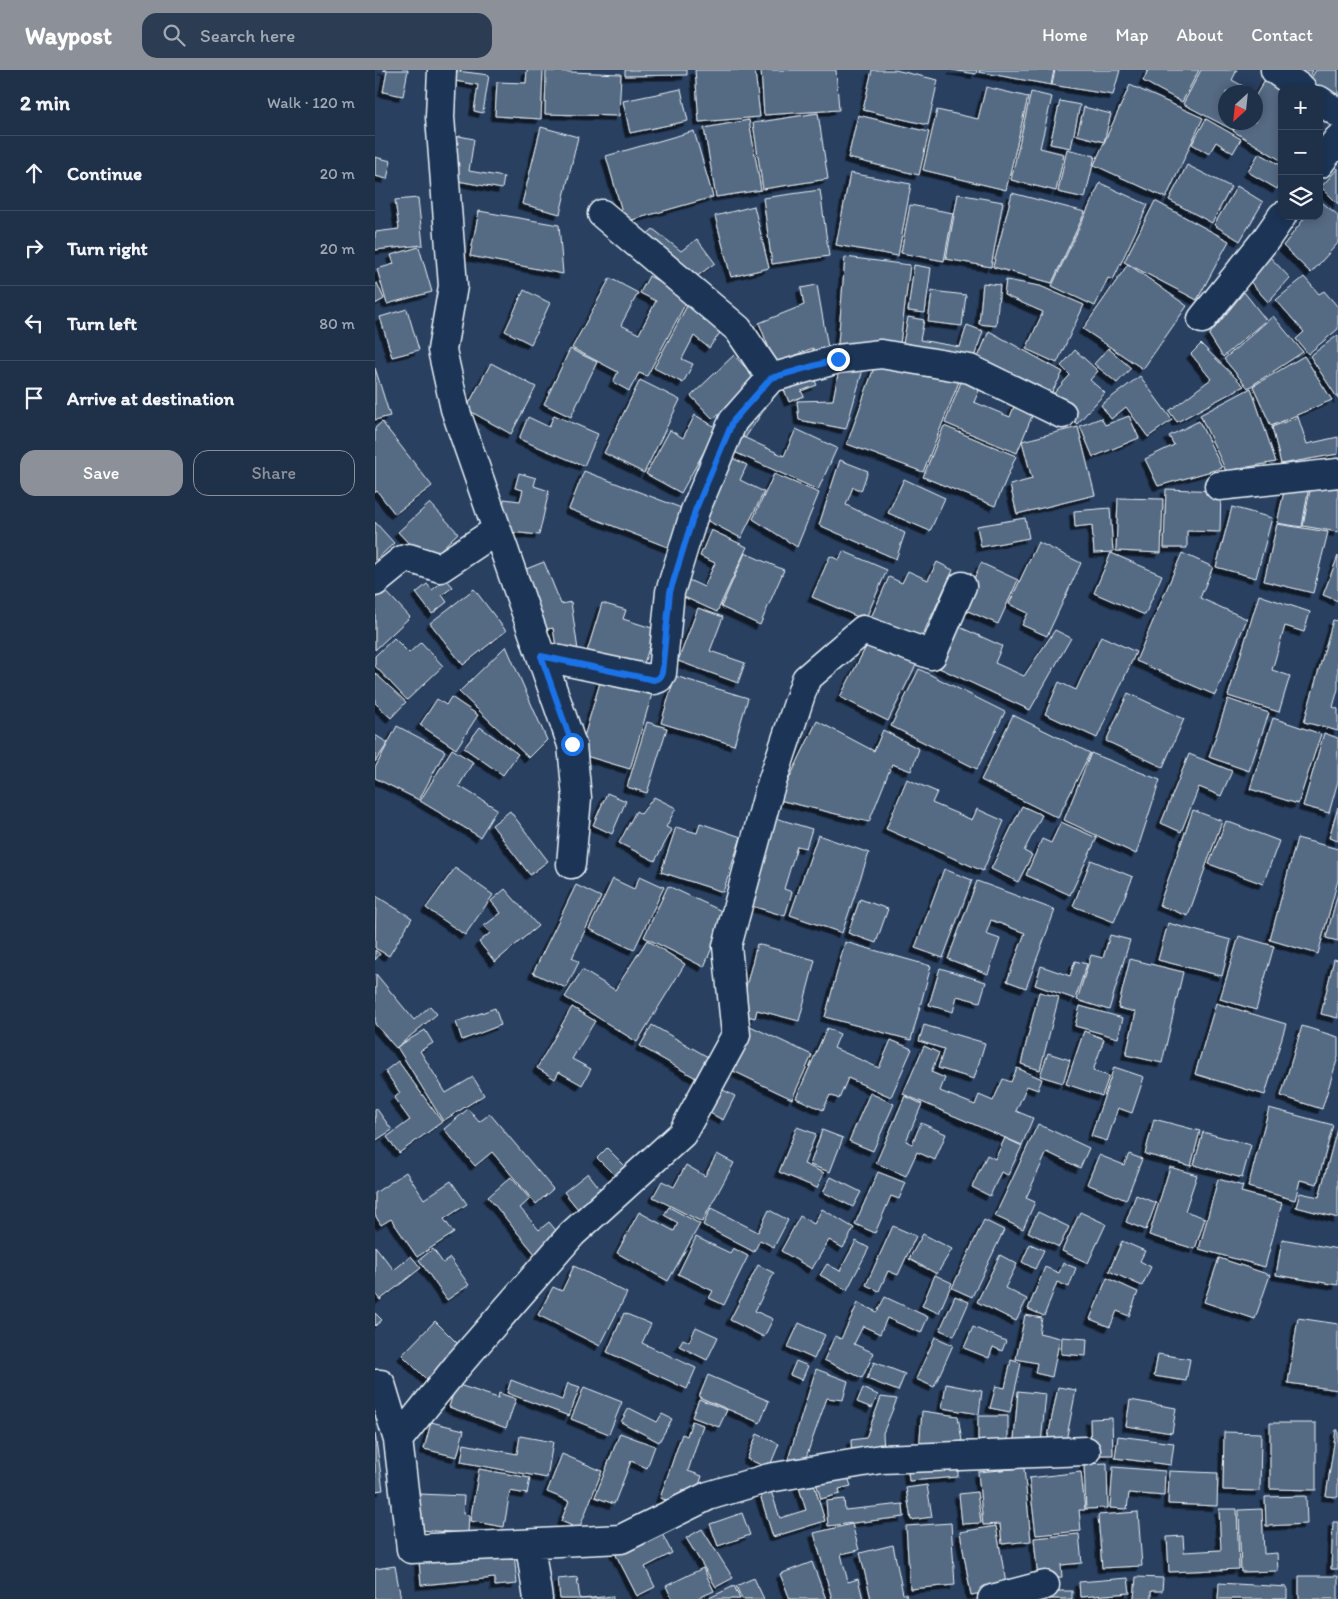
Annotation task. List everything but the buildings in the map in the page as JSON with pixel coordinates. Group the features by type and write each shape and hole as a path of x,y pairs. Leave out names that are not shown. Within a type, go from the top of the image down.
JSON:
{"street":[{"path":"442,70 440,117 453,286 442,350 455,409 572,744 577,798 571,864"},
{"path":"1275,70 1296,85"},
{"path":"1323,103 1338,113"},
{"path":"1323,159 1338,140"},
{"path":"602,214 738,329 771,378"},
{"path":"1202,319 1279,220"},
{"path":"541,656 654,680 659,678 662,673 670,592 695,511 733,421 771,378 838,359 881,354 970,369 1062,414"},
{"path":"1219,486 1338,474"},
{"path":"375,582 402,560 409,558 440,568 497,530"},
{"path":"399,1440 459,1364 572,1234 682,1134 736,1035 727,946 769,790 806,679 863,630 932,655 962,586"},
{"path":"375,1384 381,1384 399,1440 411,1549 530,1545 621,1539 708,1496 769,1478 881,1459 1086,1451"},
{"path":"530,1545 538,1599"},
{"path":"992,1599 1045,1585"}],"route":[{"path":"572,744 541,656 654,680 659,678 662,673 670,592 695,511 721,445 733,421 771,378 838,359"}]}
